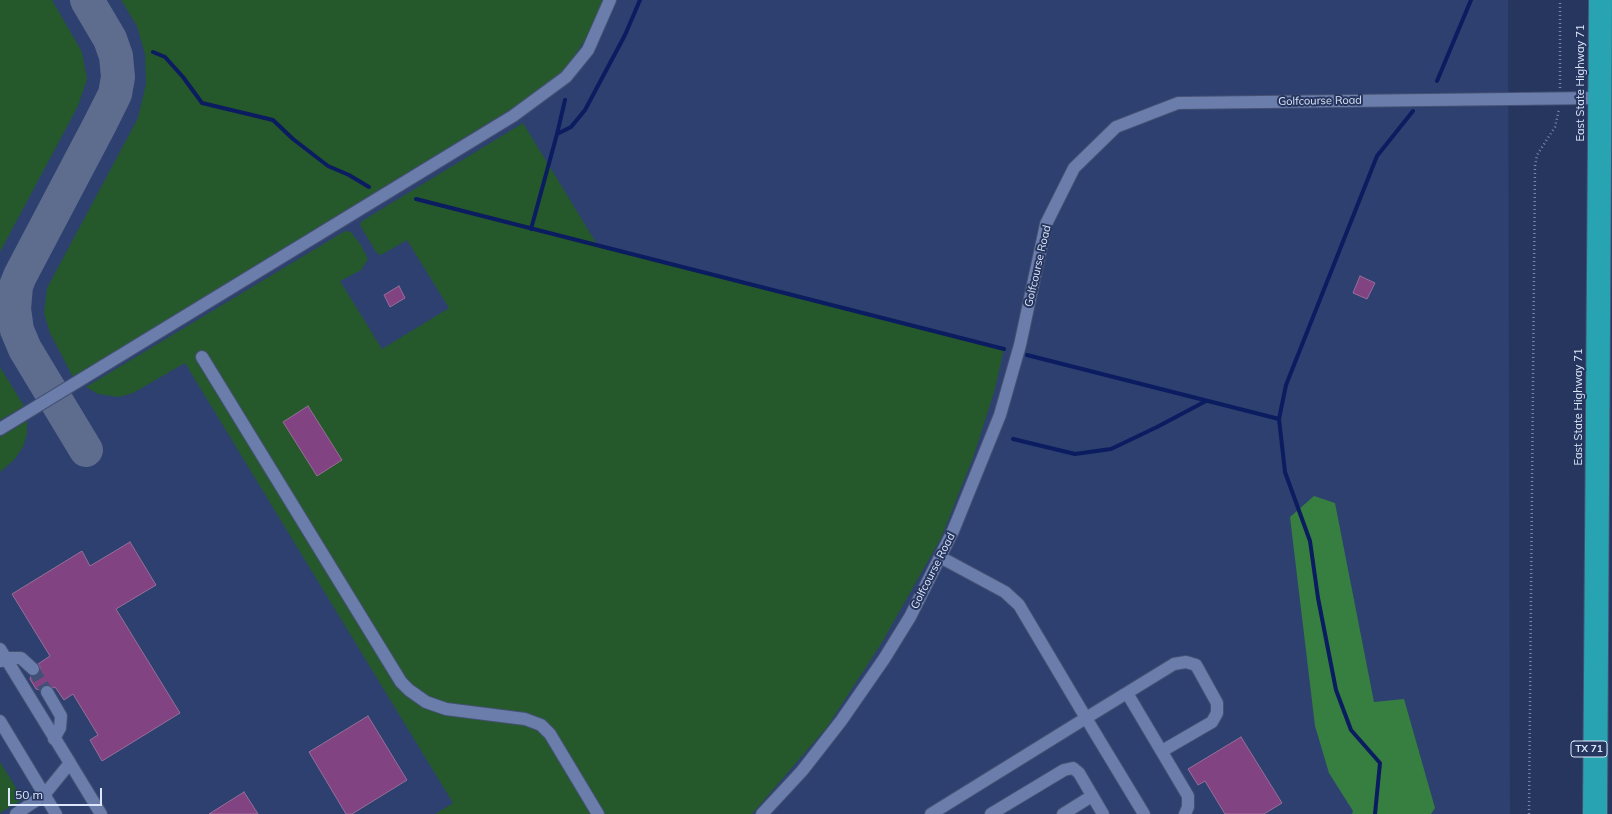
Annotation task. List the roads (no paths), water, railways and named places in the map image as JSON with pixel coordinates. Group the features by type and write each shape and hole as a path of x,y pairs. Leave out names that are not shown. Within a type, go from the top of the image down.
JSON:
{"highway":[{"name":"East State Highway 71","path":"1589,814 1595,0"},
{"path":"1601,814 1606,0"}],"street":[{"path":"0,429 513,116 566,77 588,50 610,0"},
{"name":"Golfcourse Road","path":"762,814 802,770 841,721 884,659 910,617 953,531 1000,414 1020,345 1046,224 1074,168 1116,127 1178,103 1594,98"},
{"path":"202,357 401,682 409,690 426,702 446,709 525,718 541,724 550,734 598,814"},
{"path":"940,557 1005,592 1019,604 1144,814"},
{"path":"2,656 21,658 32,669"},
{"path":"2,656 102,814"},
{"path":"931,814 1174,664 1186,662 1196,665 1217,703 1217,714 1212,722 1162,751"},
{"path":"47,692 61,716 60,728 54,738"},
{"path":"1127,693 1188,796 1188,807 1185,814"},
{"path":"0,721 56,814"},
{"path":"16,814 44,795 70,763"},
{"path":"991,814 1064,770 1073,768 1079,774 1103,814"},
{"path":"1063,814 1092,796"}],"waterway":[{"path":"531,229 557,134 571,127 585,110 625,35 640,0"},
{"path":"1437,81 1471,0"},
{"path":"153,52 165,57 183,77 202,103 273,120 293,139 328,166 349,175 369,187"},
{"path":"557,134 565,100"},
{"path":"1375,814 1380,763 1351,730 1336,690 1318,598 1310,541 1285,472 1279,419 1286,385 1377,156 1413,111"},
{"path":"416,199 1004,349"},
{"path":"1027,355 1279,419"},
{"path":"1013,439 1075,454 1111,449 1206,401"}],"tunnel":[{"path":"33,669 47,692"}]}
